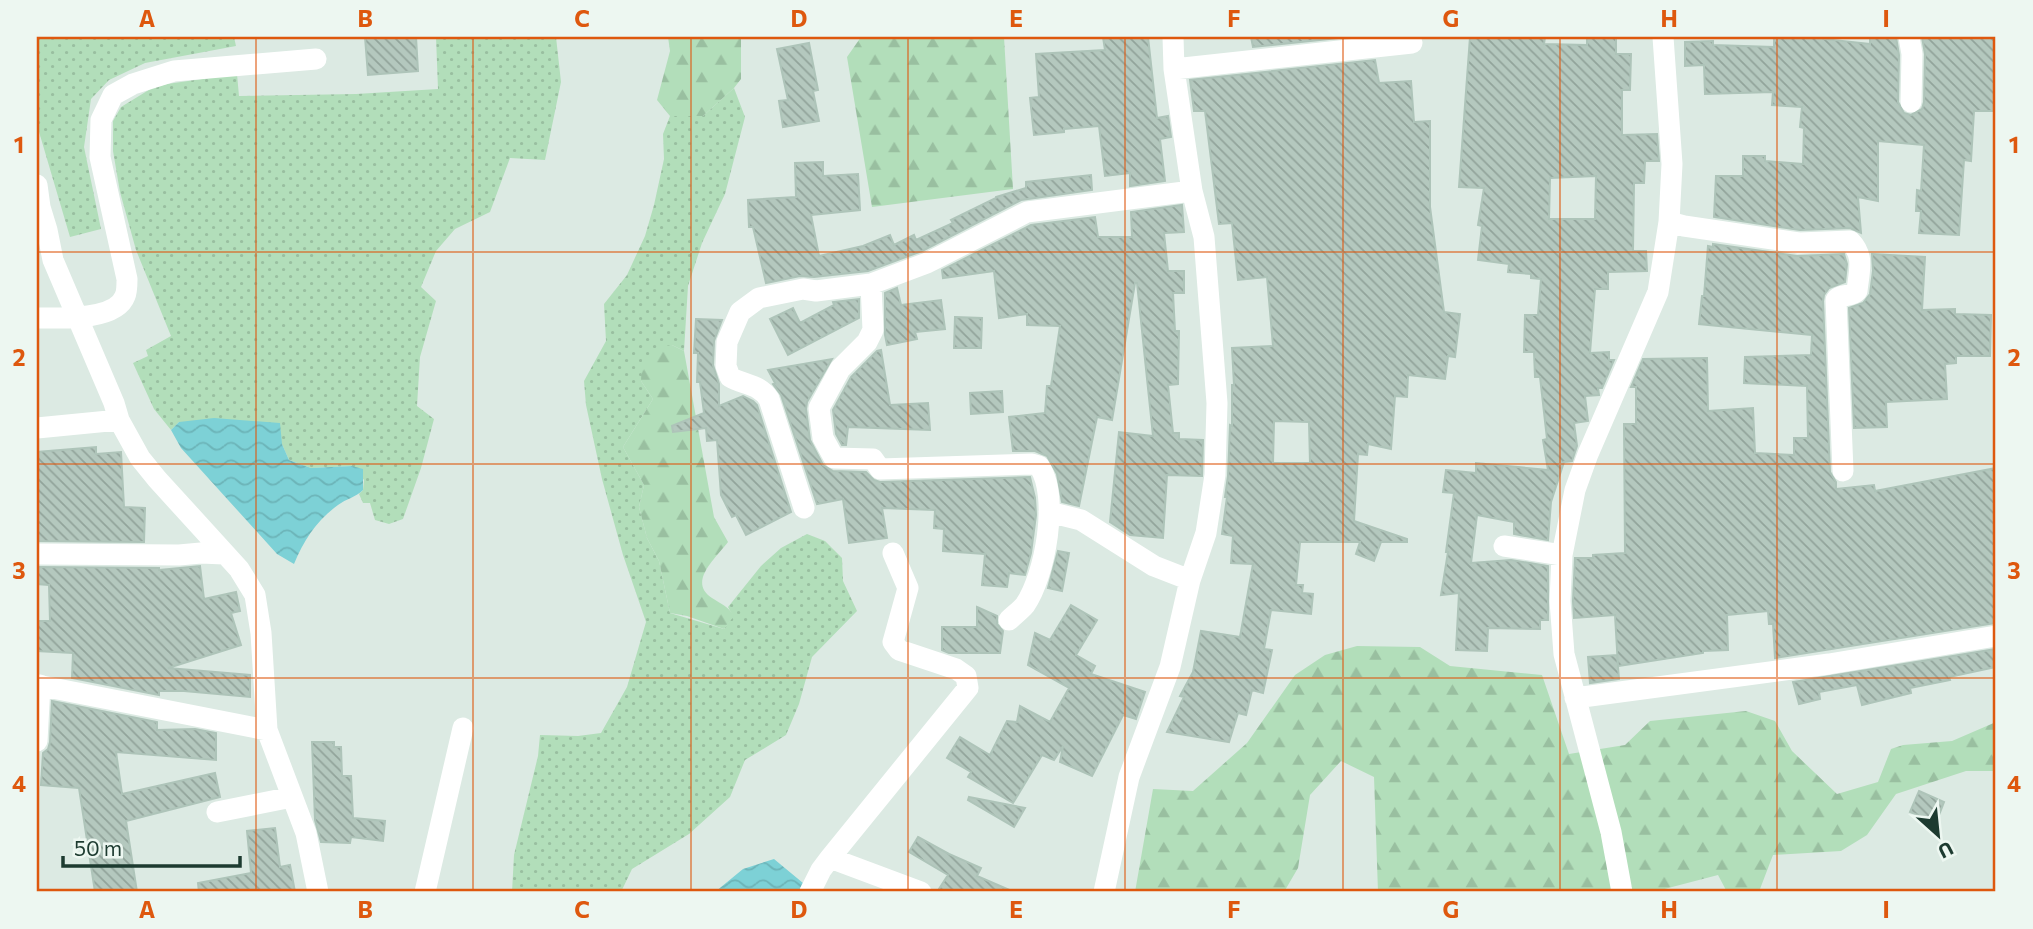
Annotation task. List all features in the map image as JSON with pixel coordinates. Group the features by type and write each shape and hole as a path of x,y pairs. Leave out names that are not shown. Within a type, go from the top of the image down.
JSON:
{"street":[{"path":"1104,892 1129,777 1170,667 1190,580 1206,533 1215,475 1217,403 1204,237 1192,191 1174,69 1173,37"},
{"path":"1622,892 1611,832 1564,654 1560,617 1562,555 1576,490 1588,454 1658,292 1669,222 1672,164 1663,37"},
{"path":"1909,37 1912,54 1911,102"},
{"path":"1174,69 1412,43"},
{"path":"37,318 77,318 114,310 125,298 127,279 100,157 101,120 113,95 133,84 174,71 316,59"},
{"path":"37,186 53,260 119,420 140,458 239,569 255,595 261,633 267,730 306,833 318,892"},
{"path":"804,508 765,391 730,377 726,366 727,342 740,312 759,298 803,289 816,291 871,284 927,263 1027,212 1192,191"},
{"path":"1669,222 1799,243 1850,241 1858,249 1860,261 1857,291 1851,296 1840,296 1836,300 1843,471"},
{"path":"871,284 873,331 867,342 840,369 820,408 823,438 834,458 873,459 880,469 1032,464 1039,466 1044,474 1049,512 1047,551 1025,605 1009,620"},
{"path":"37,428 119,420"},
{"path":"1049,512 1081,520 1154,566 1190,580"},
{"path":"1504,546 1562,555"},
{"path":"810,892 830,858 968,688 965,676 956,669 900,650 892,642 908,588 893,553"},
{"path":"37,554 224,554"},
{"path":"1575,698 1829,664 1996,636"},
{"path":"37,741 38,685 267,730"},
{"path":"425,892 463,728"},
{"path":"217,812 292,797"},
{"path":"830,858 922,892"}],"green space":[{"path":"37,37 234,37 236,46 145,63 109,80 91,99 84,147 101,229 70,237 37,125"},
{"path":"436,37 556,37 561,82 545,160 510,158 490,212 455,229 436,251 421,287 436,301 420,357 417,406 434,419 403,519 389,524 375,520 370,503 363,503 359,494 363,490 364,480 352,466 311,468 289,460 282,444 179,422 171,430 154,409 133,363 148,356 146,350 171,336 136,250 120,192 113,151 113,121 121,107 152,88 237,74 239,96 356,94 438,89"},
{"path":"668,37 741,37 741,79 703,116 670,116 657,100 670,51"},
{"path":"861,37 1004,37 1013,189 872,207 847,57"},
{"path":"734,88 745,117 725,194 702,243 688,286 684,351 672,345 641,381 653,399 623,447 644,485 639,507 647,538 659,561 670,613 724,629 733,616 728,607 761,566 781,548 807,534 825,541 842,558 843,581 857,611 812,657 799,704 786,735 745,760 730,797 689,834 632,869 621,892 512,892 514,855 538,756 540,735 578,736 601,733 627,687 646,622 623,555 602,479 586,405 584,381 606,341 604,304 627,275 645,236 664,159 663,134 670,116 703,116"},
{"path":"672,345 684,351 714,517 728,542 706,570 702,585 705,592 727,607 734,616 724,629 670,613 659,561 647,538 639,507 644,485 623,447 653,399 641,381 642,360 661,347"},
{"path":"1357,646 1420,647 1450,666 1542,675 1569,754 1625,745 1650,721 1746,711 1775,721 1792,751 1837,794 1878,782 1891,749 1903,745 1952,741 1996,722 1996,771 1966,771 1896,794 1867,835 1841,851 1773,855 1760,889 1755,892 1727,892 1718,875 1653,892 1378,892 1374,777 1341,761 1310,795 1298,868 1284,892 1135,892 1153,789 1193,791 1247,743 1295,675 1325,655"}],"water":[{"path":"214,418 280,423 282,444 289,460 311,468 352,466 363,469 363,490 338,505 317,524 294,564 277,554 181,448 171,430 179,422"},
{"path":"774,859 803,883 798,892 715,892 743,869"}],"building":[{"path":"365,37 416,37 418,71 368,75"},
{"path":"1103,37 1148,37 1157,118 1168,116 1171,137 1160,139 1165,181 1130,186 1130,173 1105,176 1099,126 1034,135 1030,98 1039,97 1036,54 1105,50"},
{"path":"1251,37 1348,37 1253,47"},
{"path":"1470,37 1545,37 1544,44 1587,45 1587,37 1616,37 1616,54 1631,54 1630,90 1622,90 1622,135 1657,134 1659,161 1645,161 1644,183 1634,183 1633,251 1646,251 1647,271 1608,272 1608,289 1595,289 1590,353 1609,352 1609,360 1614,360 1602,388 1598,388 1599,395 1585,396 1588,421 1574,423 1577,446 1572,461 1564,462 1551,502 1548,540 1514,534 1514,522 1477,515 1471,563 1511,560 1548,566 1548,620 1540,620 1540,629 1488,628 1487,651 1456,650 1459,593 1441,595 1454,493 1443,492 1446,470 1476,473 1476,463 1548,470 1543,440 1547,439 1540,377 1535,377 1534,352 1524,352 1525,315 1538,315 1541,279 1531,278 1531,274 1508,272 1509,264 1478,260 1482,226 1478,225 1484,188 1459,187","holes":["1596,176 1595,219 1549,219 1550,178"]},
{"path":"1774,37 1825,37 1824,39 1870,44 1870,37 1896,37 1899,55 1898,102 1904,113 1911,115 1922,109 1924,102 1925,54 1922,37 1996,37 1996,111 1974,111 1971,161 1964,160 1959,235 1919,233 1921,211 1916,211 1917,190 1921,191 1924,145 1878,141 1878,201 1858,197 1861,233 1850,228 1800,230 1714,217 1716,176 1743,176 1743,156 1765,156 1765,161 1803,164 1804,128 1800,127 1802,107 1772,105 1773,92 1705,94 1704,65 1685,66 1685,42 1713,41 1713,45 1774,47"},
{"path":"809,43 818,90 813,91 819,121 783,127 779,101 788,100 777,49"},
{"path":"1375,60 1379,83 1411,81 1414,122 1430,121 1430,207 1444,312 1460,314 1455,357 1448,356 1445,379 1408,375 1407,397 1395,396 1391,449 1368,444 1367,455 1358,454 1354,521 1407,539 1407,542 1381,542 1374,561 1356,554 1360,542 1300,542 1296,585 1303,585 1302,593 1313,594 1311,614 1271,610 1264,649 1272,650 1263,693 1252,690 1246,715 1238,713 1229,742 1167,732 1184,697 1180,696 1193,672 1201,631 1240,637 1253,564 1231,563 1233,536 1222,534 1227,497 1230,425 1232,426 1232,348 1273,346 1267,277 1238,280 1232,223 1219,224 1205,111 1194,111 1190,80","holes":["1274,421 1309,422 1310,463 1273,463"]},
{"path":"823,162 823,176 858,174 860,210 811,215 819,256 863,246 890,235 894,245 914,235 916,240 953,223 951,220 996,197 1026,188 1026,182 1091,175 1092,190 1021,200 922,251 868,271 800,276 766,283 753,227 749,227 748,200 796,197 795,163"},
{"path":"1182,205 1184,232 1164,233 1168,271 1184,271 1184,293 1173,293 1175,331 1179,331 1178,384 1168,385 1173,433 1179,433 1179,439 1203,440 1202,476 1167,475 1163,538 1130,535 1110,522 1119,432 1153,436 1137,283 1112,420 1097,417 1079,506 1062,502 1057,474 1047,456 1035,451 1013,451 1009,417 1045,413 1047,386 1051,386 1060,326 1027,325 1027,314 999,318 994,271 943,278 942,270 1031,225 1095,217 1098,237 1132,237 1131,212"},
{"path":"1713,244 1797,256 1844,254 1847,264 1845,282 1829,288 1823,301 1830,472 1836,482 1836,489 1874,485 1875,491 1996,468 1996,623 1775,658 1773,624 1769,624 1768,611 1727,615 1728,650 1703,651 1618,666 1615,615 1574,618 1575,558 1625,553 1624,424 1636,424 1636,387 1631,387 1643,359 1707,358 1708,411 1753,408 1755,453 1794,455 1794,438 1808,438 1807,386 1744,383 1745,357 1811,355 1812,335 1699,324 1708,246 1713,247"},
{"path":"1872,254 1925,257 1922,310 1955,309 1955,314 1991,315 1990,356 1956,356 1956,363 1945,364 1947,399 1886,402 1887,427 1854,428 1849,308 1863,303 1870,294"},
{"path":"897,288 901,305 941,300 945,329 915,332 917,339 887,345 885,293"},
{"path":"859,299 859,318 788,355 770,319 793,308 800,323 834,305 833,302"},
{"path":"955,317 982,318 981,348 954,348"},
{"path":"696,319 722,320 714,341 713,365 719,384 719,406 743,396 757,405 791,512 746,535 736,515 732,517 721,495 717,440 707,441 706,428 673,432 672,426 704,413 700,382 697,382 698,353 694,353"},
{"path":"881,350 890,405 928,403 930,430 848,427 846,445 842,445 836,434 833,410 851,377"},
{"path":"832,359 807,402 806,409 810,440 823,465 833,471 866,472 880,482 1030,477 1036,515 1025,575 1009,573 1007,587 982,585 985,554 943,551 944,529 934,528 935,510 882,508 887,538 849,543 843,499 817,504 781,395 768,370"},
{"path":"1002,391 1003,412 971,414 970,393"},
{"path":"96,447 96,454 121,452 124,507 145,508 144,542 37,541 37,452"},
{"path":"1058,551 1069,553 1062,591 1048,588"},
{"path":"200,566 204,599 236,592 240,611 231,613 241,645 168,668 250,675 250,697 184,691 159,691 159,695 72,678 73,653 37,651 37,621 50,621 49,585 37,584 37,567 159,570"},
{"path":"1071,605 1097,620 1076,655 1095,666 1091,674 1145,692 1136,719 1123,715 1092,776 1060,762 1063,746 1054,760 1042,755 1013,803 968,777 971,772 947,758 960,737 990,755 1007,721 1017,722 1020,706 1050,722 1069,688 1028,665 1035,633 1050,640"},
{"path":"977,607 997,616 997,624 1003,631 1000,653 949,653 942,650 942,627 977,627"},
{"path":"1996,649 1996,667 1910,688 1911,693 1862,705 1857,685 1819,692 1820,699 1799,704 1793,682"},
{"path":"1617,655 1619,679 1590,683 1588,657"},
{"path":"52,701 157,722 157,730 195,729 216,733 216,760 116,752 122,794 215,773 220,797 126,821 137,892 95,892 79,788 41,785 43,753 50,742"},
{"path":"312,742 334,742 334,747 341,747 342,776 351,776 353,818 385,821 383,841 351,837 350,843 321,842 315,820"},
{"path":"1919,791 1944,802 1936,823 1910,812"},
{"path":"969,797 1025,808 1014,827 968,800"},
{"path":"275,828 280,867 290,865 295,892 199,892 198,883 251,873 247,831"},
{"path":"918,837 981,868 977,876 1014,892 937,892 948,875 909,852"}]}
